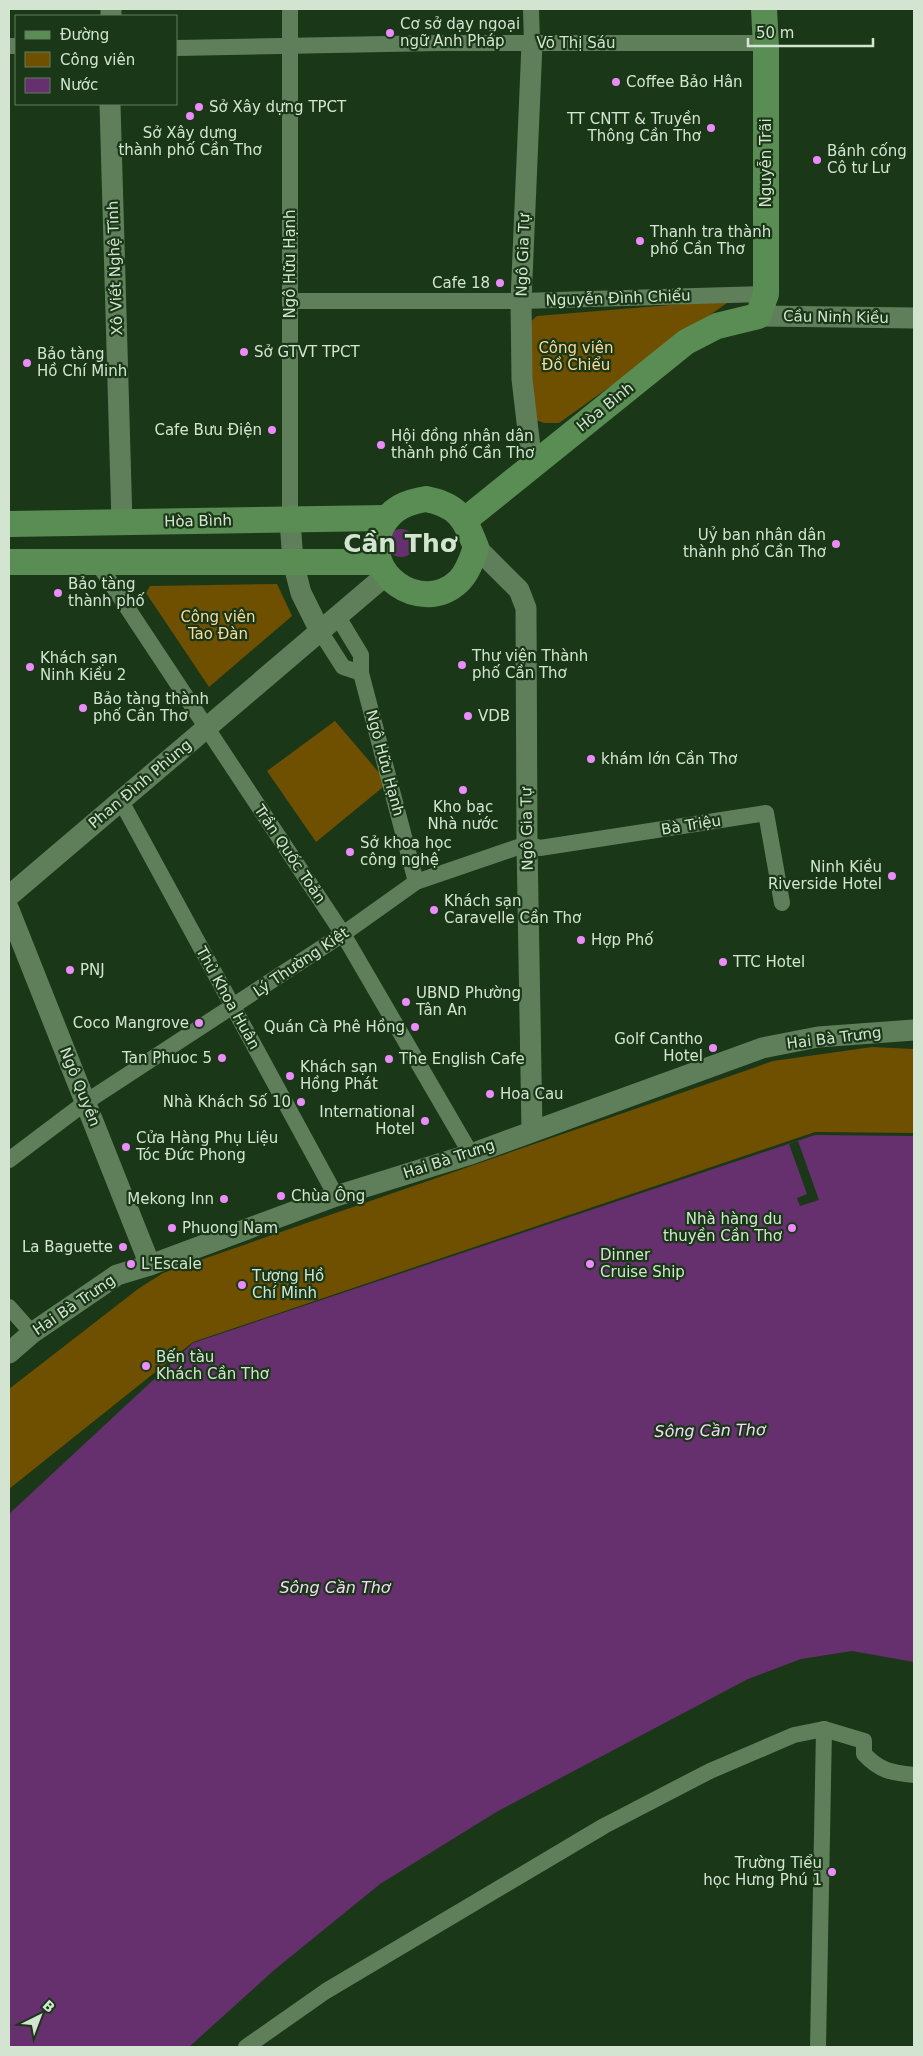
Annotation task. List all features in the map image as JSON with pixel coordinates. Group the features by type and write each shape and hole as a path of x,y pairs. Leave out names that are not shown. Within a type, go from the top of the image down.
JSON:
{"main road":[{"name":"Nguyễn Trãi","path":"762,305 766,43 764,9"},
{"name":"Hòa Bình","path":"465,520 686,342 762,305"},
{"path":"426,499 441,502 454,509 465,520 476,547 469,567 460,581 446,590 430,595 414,594 398,587 383,569 377,547 379,532 386,518 397,508 411,501 426,499"},
{"name":"Hòa Bình","path":"9,524 386,518"},
{"path":"9,562 293,562 383,569"}],"street":[{"name":"Ngô Hữu Hạnh","path":"290,9 290,520"},
{"path":"531,9 532,44"},
{"name":"Võ Thị Sáu","path":"178,48 290,44 766,43"},
{"name":"Ngô Gia Tự","path":"532,44 521,301 522,379 532,465"},
{"name":"Xô Viết Nghệ Tĩnh","path":"110,105 122,523"},
{"name":"Nguyễn Đình Chiểu","path":"290,301 521,301 762,305"},
{"name":"Cầu Ninh Kiều","path":"762,305 849,319 914,318"},
{"path":"290,520 293,562 301,592 320,632 343,667 361,672"},
{"name":"Ngô Gia Tự","path":"476,547 519,590 526,608 527,844 532,1131"},
{"name":"Trần Quốc Toản","path":"98,562 343,934 471,1154"},
{"name":"Phan Đình Phùng","path":"9,896 338,617 383,569"},
{"name":"Ngô Hữu Hạnh","path":"338,617 361,654 361,672 416,882"},
{"name":"Thủ Khoa Huân","path":"121,801 336,1196"},
{"name":"Bà Triệu","path":"527,844 540,848 766,813 782,903"},
{"name":"Lý Thường Kiệt","path":"9,1160 86,1102 343,934 416,882 527,844"},
{"name":"Ngô Quyền","path":"9,910 150,1265"},
{"name":"Hai Bà Trưng","path":"9,1353 32,1333 117,1275 150,1265 336,1196 471,1154 762,1048 818,1037 914,1030"},
{"path":"9,1307 32,1333"},
{"path":"818,2047 824,1729"},
{"path":"246,2047 326,1991 604,1826 710,1770 794,1735 824,1729 864,1741 864,1754 875,1766 896,1774 914,1775"}],"green space":[{"name":"Công viên Đồ Chiểu","path":"731,300 559,423 544,423 533,419 530,322 537,316"},
{"name":"Công viên Tao Đàn","path":"277,584 292,616 209,687 146,593 150,586"},
{"path":"335,721 388,783 316,842 267,771"},
{"path":"872,1047 914,1049 914,1133 815,1132 193,1342 9,1489 9,1389 138,1289 163,1273 773,1061"}],"water":[{"path":"401,529 411,533 415,543 411,553 401,557 391,553 387,543 391,533"},
{"name":"Sông Cần Thơ","path":"815,1135 914,1136 914,1662 852,1651 801,1659 748,1679 498,1811 380,1884 273,1971 189,2047 9,2047 9,1514 193,1343"}],"pier":[{"path":"798,1141 819,1200 800,1206 797,1198 807,1194 789,1144"}],"place":[{"name":"Cơ sở dạy ngoại ngữ Anh Pháp","path":"390,33"},
{"name":"Coffee Bảo Hân","path":"616,82"},
{"name":"Sở Xây dựng TPCT","path":"199,107"},
{"name":"Sở Xây dựng thành phố Cần Thơ","path":"190,116"},
{"name":"TT CNTT & Truyền Thông Cần Thơ","path":"711,128"},
{"name":"Bánh cống Cô tư Lư","path":"817,160"},
{"name":"Thanh tra thành phố Cần Thơ","path":"640,241"},
{"name":"Cafe 18","path":"500,283"},
{"name":"Sở GTVT TPCT","path":"244,352"},
{"name":"Bảo tàng Hồ Chí Minh","path":"27,363"},
{"name":"Cafe Bưu Điện","path":"272,430"},
{"name":"Hội đồng nhân dân thành phố Cần Thơ","path":"381,445"},
{"name":"Uỷ ban nhân dân thành phố Cần Thơ","path":"836,544"},
{"name":"Bảo tàng thành phố","path":"58,593"},
{"name":"Thư viện Thành phố Cần Thơ","path":"462,665"},
{"name":"Khách sạn Ninh Kiều 2","path":"30,667"},
{"name":"Bảo tàng thành phố Cần Thơ","path":"83,708"},
{"name":"VDB","path":"468,716"},
{"name":"khám lớn Cần Thơ","path":"591,759"},
{"name":"Kho bạc Nhà nước","path":"463,790"},
{"name":"Sở khoa học công nghệ","path":"350,852"},
{"name":"Ninh Kiều Riverside Hotel","path":"892,876"},
{"name":"Khách sạn Caravelle Cần Thơ","path":"434,910"},
{"name":"Hợp Phố","path":"581,940"},
{"name":"TTC Hotel","path":"723,962"},
{"name":"PNJ","path":"70,970"},
{"name":"UBND Phường Tân An","path":"406,1002"},
{"name":"Coco Mangrove","path":"199,1023"},
{"name":"Quán Cà Phê Hồng","path":"415,1027"},
{"name":"Golf Cantho Hotel","path":"713,1048"},
{"name":"Tan Phuoc 5","path":"222,1058"},
{"name":"The English Cafe","path":"389,1059"},
{"name":"Khách sạn Hồng Phát","path":"290,1076"},
{"name":"Hoa Cau","path":"490,1094"},
{"name":"Nhà Khách Số 10","path":"301,1102"},
{"name":"International Hotel","path":"425,1121"},
{"name":"Cửa Hàng Phụ Liệu Tóc Đức Phong","path":"126,1147"},
{"name":"Chùa Ông","path":"281,1196"},
{"name":"Mekong Inn","path":"224,1199"},
{"name":"Phuong Nam","path":"172,1228"},
{"name":"Nhà hàng du thuyền Cần Thơ","path":"792,1228"},
{"name":"La Baguette","path":"123,1247"},
{"name":"L'Escale","path":"131,1264"},
{"name":"Dinner Cruise Ship","path":"590,1264"},
{"name":"Tượng Hồ Chí Minh","path":"242,1285"},
{"name":"Bến tàu Khách Cần Thơ","path":"146,1366"},
{"name":"Trường Tiểu học Hưng Phú 1","path":"832,1872"}],"district":[{"name":"Cần Thơ","path":"400,543"}]}
